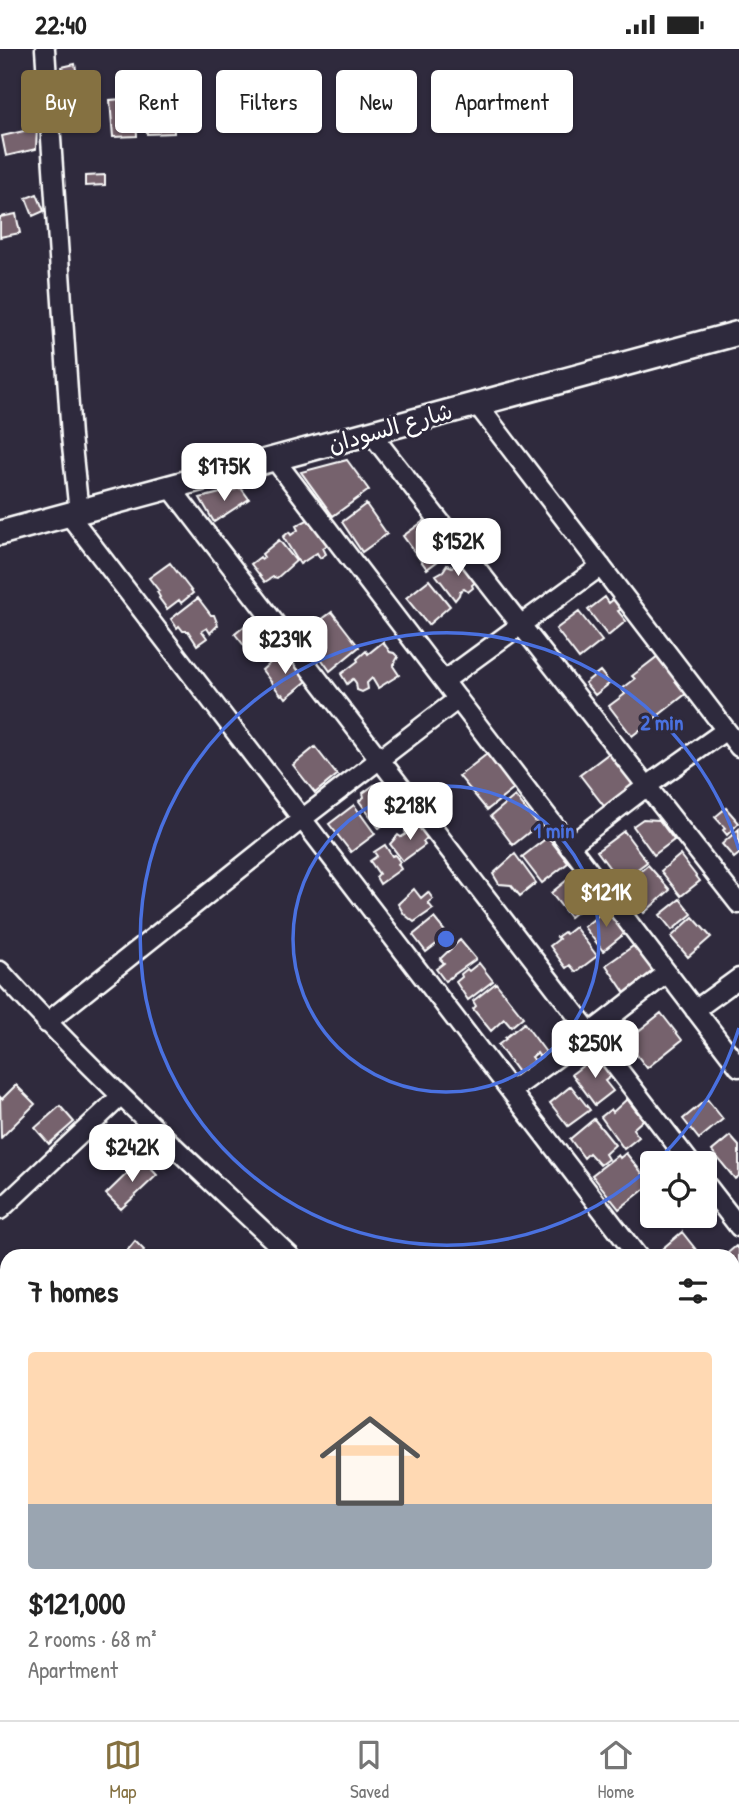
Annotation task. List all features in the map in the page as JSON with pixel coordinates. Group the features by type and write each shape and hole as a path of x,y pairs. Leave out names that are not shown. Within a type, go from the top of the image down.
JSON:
{"main road":[{"name":"شارع السودان","path":"0,533 739,333"}],"street":[{"path":"44,49 74,514 302,819 632,1249"},
{"path":"476,403 739,747"},
{"path":"370,432 739,904"},
{"path":"275,460 739,1067"},
{"path":"170,488 681,1151"},
{"path":"444,681 601,566"},
{"path":"46,1023 302,819 458,699"},
{"path":"569,846 726,730"},
{"path":"0,971 46,1023 283,1249"},
{"path":"511,1091 667,973"},
{"path":"695,1010 739,978"},
{"path":"0,1210 121,1096"},
{"path":"717,1199 739,1227"}],"building":[{"path":"75,64 76,70 63,70 62,67"},
{"path":"110,100 115,100 115,133 137,133 137,136 113,137"},
{"path":"21,132 37,133 36,149 6,156 2,136"},
{"path":"105,175 105,185 85,186 85,176"},
{"path":"37,194 44,211 33,216 26,198"},
{"path":"16,214 20,233 0,237 0,217"},
{"path":"347,460 369,490 333,516 301,472"},
{"path":"241,488 249,499 214,522 200,498"},
{"path":"366,504 387,534 362,552 342,522"},
{"path":"311,518 328,545 323,548 326,554 320,558 317,553 300,564 283,537 289,532 291,535 298,530 296,526"},
{"path":"424,521 445,549 435,556 438,561 427,569 403,536"},
{"path":"279,540 296,561 277,578 273,577 265,582 251,564 264,557 262,554"},
{"path":"454,559 465,560 464,569 474,571 478,580 468,592 464,589 460,591 455,600 436,575 447,565 455,565"},
{"path":"170,563 193,593 181,603 179,600 167,609 159,598 159,591 149,578"},
{"path":"429,580 450,606 428,625 406,598"},
{"path":"605,597 609,603 614,599 622,609 618,611 626,621 608,636 588,610"},
{"path":"198,598 211,615 214,615 218,625 210,633 207,628 202,631 207,638 197,645 188,631 183,631 179,626 177,628 171,619"},
{"path":"332,612 359,647 330,671 303,633"},
{"path":"579,612 602,641 579,659 556,629"},
{"path":"258,615 281,644 260,660 235,634"},
{"path":"383,642 390,652 398,657 393,666 399,675 378,688 372,678 367,683 368,689 362,692 357,690 353,679 347,684 341,674 366,651 368,654"},
{"path":"279,655 288,662 295,663 307,681 286,698 262,670"},
{"path":"658,656 687,693 632,736 609,706 625,694 622,689 635,679 632,676"},
{"path":"600,671 610,683 595,695 585,683"},
{"path":"315,747 337,775 315,793 293,765"},
{"path":"612,751 639,786 607,810 580,775"},
{"path":"487,754 514,789 487,810 459,776"},
{"path":"388,781 407,807 379,828 359,801 364,797 363,793 374,785 376,789"},
{"path":"515,796 538,825 513,845 491,816"},
{"path":"354,805 375,834 351,852 329,824"},
{"path":"726,808 739,823 727,835 723,830 725,828 715,817"},
{"path":"643,819 659,820 674,840 654,855 633,826"},
{"path":"417,822 428,837 423,842 425,845 403,861 390,844 398,835 401,837 406,834 405,831"},
{"path":"739,829 739,854 734,858 722,844"},
{"path":"624,831 647,862 620,882 597,851"},
{"path":"548,837 568,863 542,883 522,857"},
{"path":"385,845 400,862 398,864 401,869 380,884 376,877 379,874 370,861 377,856 374,852"},
{"path":"515,854 536,883 520,896 511,885 499,884 493,874"},
{"path":"680,855 700,881 681,896 661,871"},
{"path":"648,865 670,890 644,913 622,887"},
{"path":"577,872 596,896 570,917 551,893"},
{"path":"414,889 421,898 428,892 433,899 428,903 433,909 414,922 404,914 398,904"},
{"path":"680,899 692,914 672,930 660,915"},
{"path":"610,906 624,925 620,928 624,934 603,951 584,927"},
{"path":"693,917 711,937 688,957 671,937"},
{"path":"434,918 448,935 426,952 413,935"},
{"path":"575,927 597,956 576,972 570,965 566,968 550,946 559,939 557,937"},
{"path":"460,940 476,959 445,981 436,969 444,963 440,959"},
{"path":"639,942 660,973 627,996 606,965"},
{"path":"479,963 493,981 468,1000 456,982 467,969 469,971"},
{"path":"496,983 523,1017 511,1027 504,1019 491,1031 473,1009 476,1006 473,1001"},
{"path":"661,1013 682,1040 647,1068 626,1041"},
{"path":"524,1023 548,1055 542,1060 537,1053 532,1057 536,1062 520,1075 498,1045"},
{"path":"600,1056 614,1074 605,1081 613,1091 595,1105 572,1074"},
{"path":"16,1085 35,1104 1,1138 0,1097 2,1099"},
{"path":"571,1086 590,1110 568,1126 550,1103"},
{"path":"627,1099 643,1120 633,1129 639,1137 624,1149 601,1117 611,1109 613,1112"},
{"path":"707,1099 723,1119 699,1139 683,1119"},
{"path":"60,1106 74,1122 49,1144 35,1128"},
{"path":"594,1119 615,1145 605,1154 608,1159 600,1165 589,1153 584,1158 570,1139"},
{"path":"730,1136 739,1146 739,1176 735,1179 717,1157 717,1151 712,1151"},
{"path":"626,1153 640,1170 640,1193 619,1209 592,1175 618,1155 620,1158"},
{"path":"142,1159 157,1175 121,1209 106,1194"},
{"path":"682,1232 695,1249 662,1249"},
{"path":"135,1241 143,1249 128,1249"}]}
